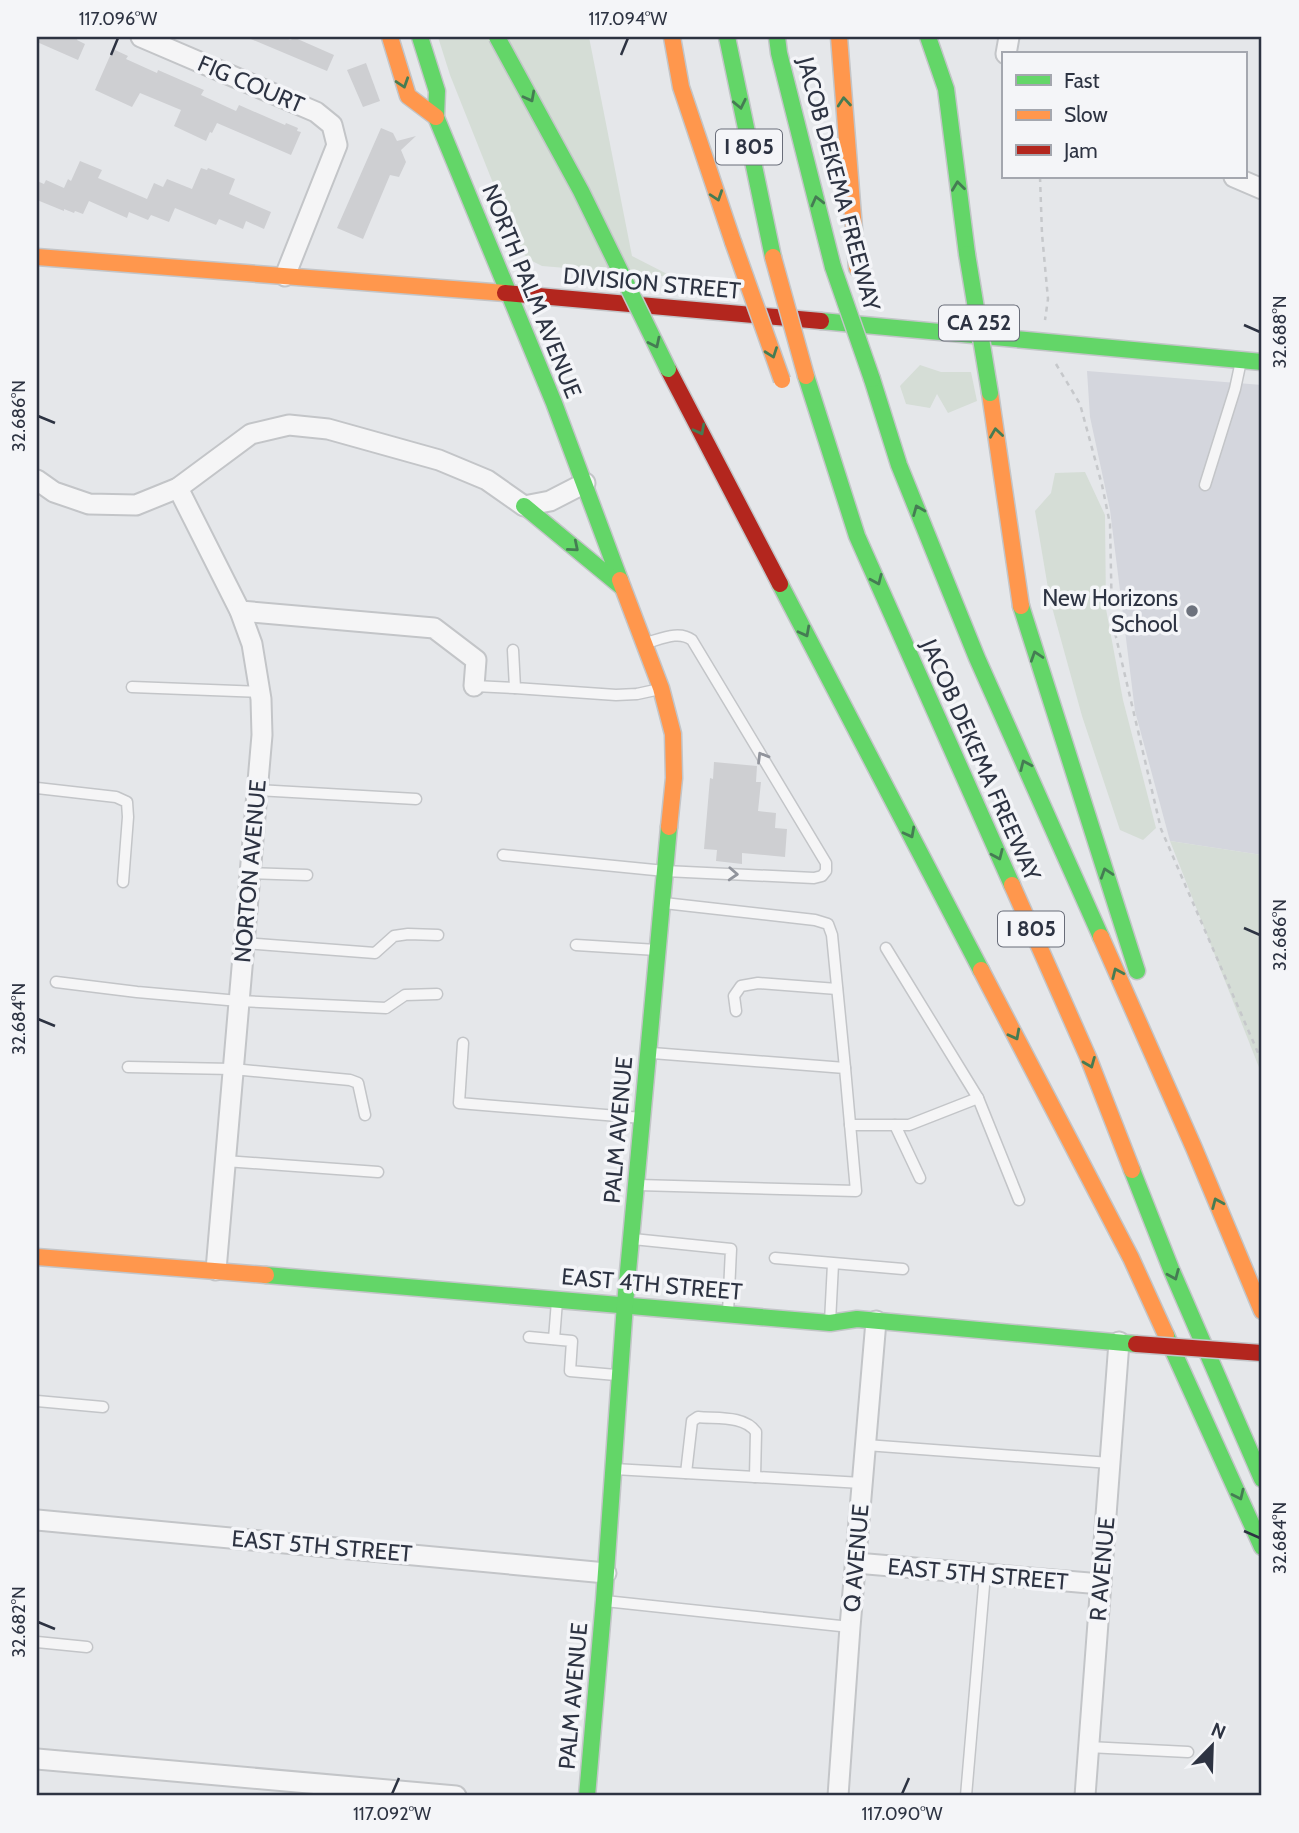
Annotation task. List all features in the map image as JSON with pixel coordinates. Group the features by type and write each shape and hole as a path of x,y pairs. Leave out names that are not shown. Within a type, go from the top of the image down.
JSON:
{"main road":[{"path":"390,37 408,96 436,117"},
{"name":"NORTH PALM AVENUE","path":"420,37 437,91 436,117 510,293 584,483"},
{"path":"497,37 581,191 668,369 1131,1258 1262,1547"},
{"path":"673,37 681,87 784,386"},
{"name":"JACOB DEKEMA FREEWAY","path":"727,37 773,257 806,376 857,536 1088,1057 1171,1269 1262,1479"},
{"name":"JACOB DEKEMA FREEWAY","path":"777,37 833,267 899,465 978,658 1194,1148 1262,1311"},
{"path":"839,37 858,274"},
{"name":"CA 252","path":"929,37 946,89 967,254 1022,614 1194,1148"},
{"name":"DIVISION STREET","path":"37,257 510,293 1262,362"},
{"path":"862,305 872,379"},
{"path":"811,440 857,536"},
{"name":"PALM AVENUE","path":"584,483 661,688 673,734 674,778 625,1304 587,1796"},
{"path":"524,506 624,588"},
{"name":"EAST 4TH STREET","path":"37,1257 830,1323 857,1319 1262,1353"}],"street":[{"name":"FIG COURT","path":"141,37 316,112 332,125 337,145 285,276"},
{"path":"1236,178 1262,189"},
{"path":"37,480 54,492 89,504 136,505 178,488 251,434 289,425 328,429 439,460 487,480 524,506 550,501 584,483"},
{"name":"NORTON AVENUE","path":"178,488 240,611 252,644 260,692 262,735 216,1270"},
{"path":"240,611 434,628 476,660 474,687"},
{"name":"Q AVENUE","path":"838,1796 876,1321"},
{"name":"R AVENUE","path":"1085,1796 1110,1464 1128,1343"},
{"name":"EAST 5TH STREET","path":"37,1520 606,1573"},
{"name":"EAST 5TH STREET","path":"856,1563 1101,1584"},
{"path":"37,1759 456,1796"}],"lane":[{"path":"1205,485 1235,389 1241,360"},
{"path":"503,855 665,871 814,878 822,876 826,870 826,863 692,640 678,635 644,643"},
{"path":"513,650 515,688"},
{"path":"132,687 260,692"},
{"path":"474,687 616,695 637,694 661,688"},
{"path":"37,788 116,797 127,802 123,882"},
{"path":"257,790 416,799"},
{"path":"250,873 307,875"},
{"path":"636,1185 856,1191 832,935 828,924 816,920 662,903"},
{"path":"244,943 375,953 394,936 438,935"},
{"path":"576,945 658,950"},
{"path":"886,948 978,1098 1019,1200"},
{"path":"56,982 239,1001 386,1008 405,995 437,994"},
{"path":"736,1011 734,996 741,986 758,983 837,989"},
{"path":"463,1043 459,1103 642,1118"},
{"path":"648,1053 845,1068"},
{"path":"128,1068 233,1069 350,1080 358,1083 365,1115"},
{"path":"850,1125 909,1125 978,1098"},
{"path":"895,1125 920,1178"},
{"path":"225,1161 378,1172"},
{"path":"631,1239 731,1249 728,1314"},
{"path":"775,1258 903,1269"},
{"path":"830,1323 833,1264"},
{"path":"554,1339 557,1299"},
{"path":"529,1337 572,1341 570,1371 620,1376"},
{"path":"37,1401 103,1407"},
{"path":"686,1473 692,1421 698,1417 742,1421 752,1426 756,1432 755,1477"},
{"path":"866,1445 1110,1464"},
{"path":"614,1469 862,1483"},
{"path":"965,1796 985,1574"},
{"path":"604,1601 850,1627"},
{"path":"37,1642 87,1647"},
{"path":"1088,1747 1188,1752"}],"path":[{"path":"1040,178 1048,299 1041,340 1080,404 1102,485 1110,524 1112,620 1161,829 1262,1062"}],"shaded area":[{"path":"438,37 589,37 632,256 673,277 542,266 520,251 450,75"},
{"path":"920,365 941,372 971,372 977,401 948,413 937,394 930,408 906,404 900,386"},
{"name":"New Horizons School","path":"1087,371 1262,385 1262,855 1170,841 1135,711 1110,510 1090,417"},
{"path":"1085,472 1105,515 1106,609 1123,700 1156,828 1143,840 1120,830 1082,716 1050,600 1035,511 1051,493 1055,473"},
{"path":"1170,841 1262,855 1262,1075"}],"building":[{"path":"37,37 78,37 77,40 85,44 78,60 37,42"},
{"path":"246,37 283,37 291,40 293,37 334,55 327,71"},
{"path":"113,49 128,56 126,59 157,73 158,70 204,90 201,95 236,111 239,105 298,128 297,131 301,132 291,155 217,123 206,141 174,126 181,110 140,93 132,107 95,90"},
{"path":"366,63 380,101 363,107 347,70"},
{"path":"381,128 393,133 397,141 416,136 401,150 406,162 399,177 390,175 363,239 337,228"},
{"path":"80,161 102,170 98,178 147,199 154,183 163,187 167,179 192,189 201,168 208,168 235,179 229,194 271,212 264,229 246,221 243,229 219,219 216,225 175,208 169,222 151,215 148,220 129,212 127,218 89,201 83,214 64,211 37,200 37,181 44,184 46,180 64,188 68,179 71,181"},
{"path":"714,762 757,766 756,782 761,782 758,811 776,813 775,828 787,829 785,857 742,853 742,864 716,861 717,850 704,849 710,778 713,779"}],"traffic: fast":[{"path":"420,37 437,91 436,117 554,403 620,580"},
{"path":"497,37 581,191 668,369"},
{"path":"727,37 773,257"},
{"path":"777,37 833,267"},
{"path":"928,37 946,89 967,254"},
{"path":"967,254 990,393"},
{"path":"833,267 872,379"},
{"path":"821,321 1262,362"},
{"path":"806,376 857,536 1012,885"},
{"path":"872,379 899,465 977,658 1101,937"},
{"path":"524,506 622,587"},
{"path":"780,584 981,970"},
{"path":"1021,606 1137,971"},
{"path":"587,1796 625,1304 669,827"},
{"path":"1132,1170 1171,1269 1262,1479"},
{"path":"266,1275 830,1323 857,1319 1136,1344"},
{"path":"1166,1335 1262,1547"}],"traffic: slow":[{"path":"390,37 408,96 436,117"},
{"path":"672,37 681,87 733,242"},
{"path":"839,37 857,268"},
{"path":"733,242 782,380"},
{"path":"37,257 505,293"},
{"path":"773,257 806,376"},
{"path":"990,393 1021,606"},
{"path":"620,580 661,688 673,734 674,778 669,827"},
{"path":"1012,885 1088,1057 1132,1170"},
{"path":"1101,937 1262,1311"},
{"path":"981,970 1131,1258 1166,1335"},
{"path":"37,1257 266,1275"}],"traffic: jam":[{"path":"505,293 821,321"},
{"path":"668,369 780,584"},
{"path":"1136,1344 1262,1353"}],"place":[{"name":"New Horizons School","path":"1192,611"}]}
